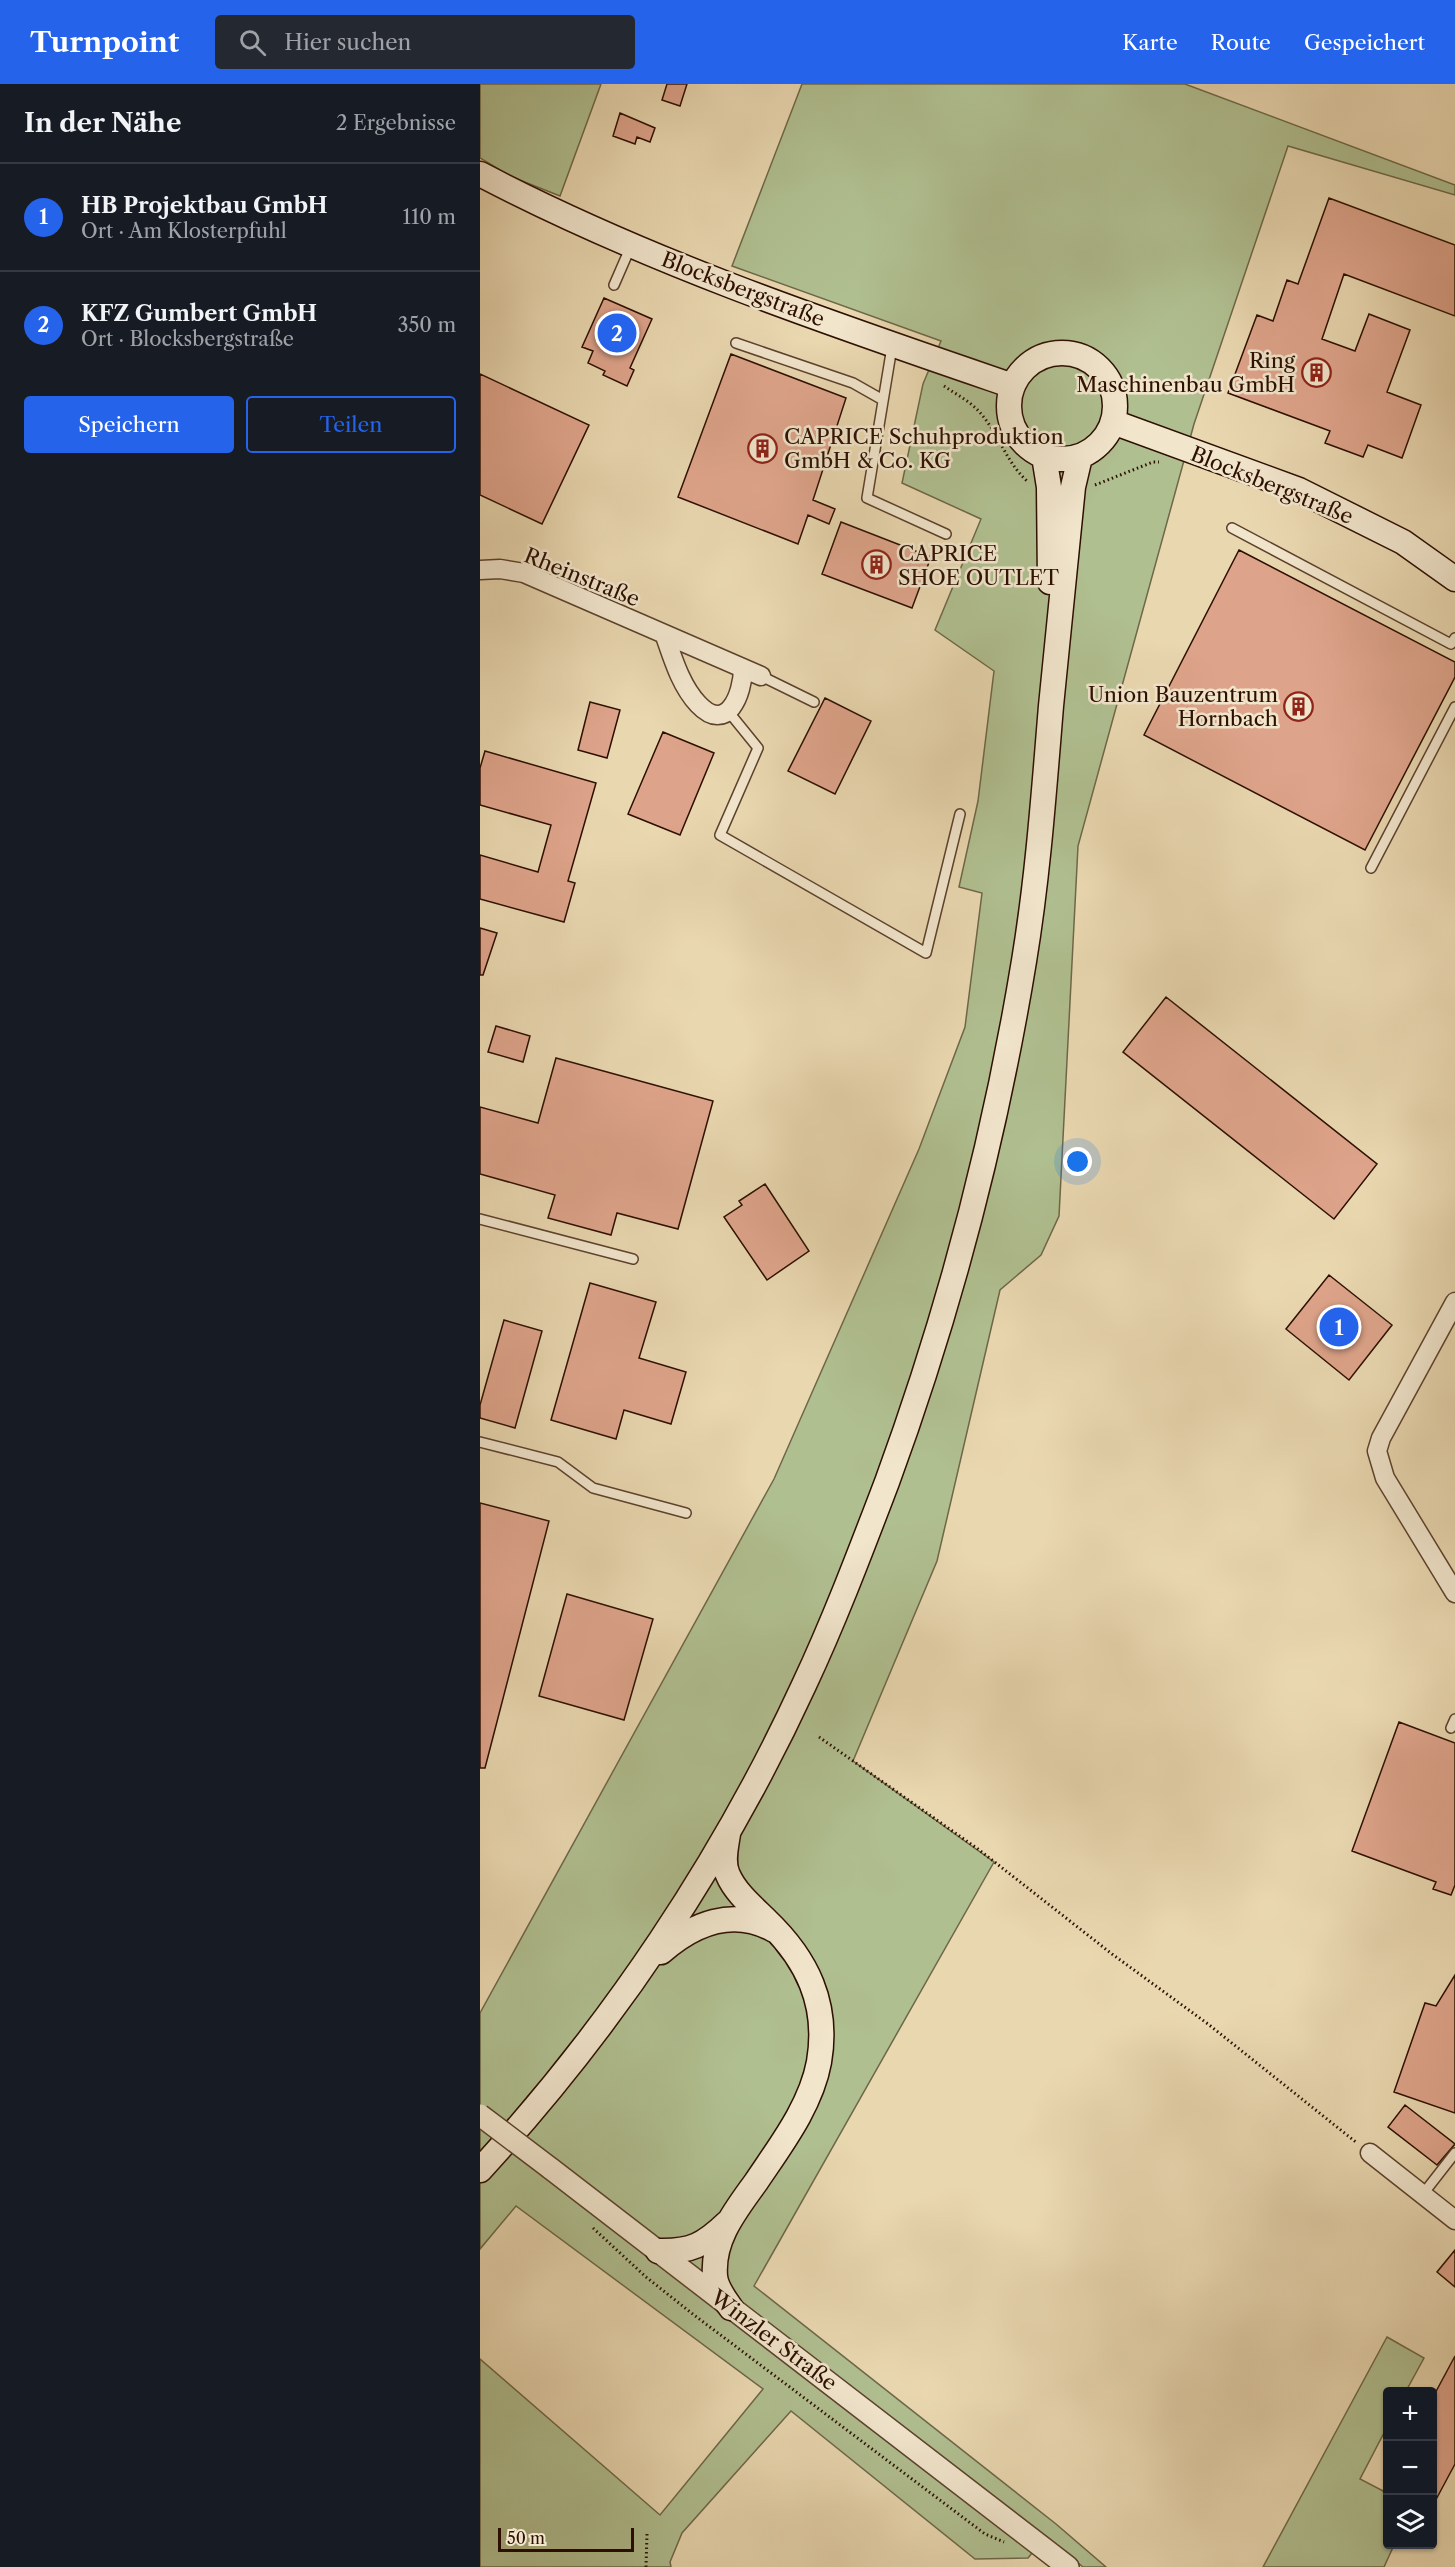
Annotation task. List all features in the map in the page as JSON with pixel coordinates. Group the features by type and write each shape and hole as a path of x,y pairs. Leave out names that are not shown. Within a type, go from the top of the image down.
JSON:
{"main road":[{"name":"Blocksbergstraße","path":"480,174 631,244 743,290 1013,386"},
{"path":"1053,353 1071,354 1089,360 1102,371 1112,386 1116,404 1113,422 1106,437 1095,449 1080,457 1062,460 1044,456 1026,445 1014,428 1009,400 1013,386 1022,371 1036,359 1053,353"},
{"name":"Blocksbergstraße","path":"1113,422 1299,490 1403,542 1455,579"},
{"path":"1044,456 1061,487"},
{"path":"480,2170 548,2092 626,1989 679,1913 729,1829 804,1686 865,1540 928,1363 965,1239 1006,1059 1024,963 1036,883 1051,708 1061,487 1080,457"},
{"path":"729,1829 726,1852 728,1875 748,1902 781,1934 798,1956 814,1986 823,2027 819,2066 811,2090 795,2121 729,2221 719,2243 715,2277 718,2288 731,2308"},
{"path":"626,1989 675,1940 699,1925 728,1920 749,1922 767,1926 781,1934"},
{"path":"658,2251 676,2252 702,2244 729,2221"}],"street":[{"name":"Rheinstraße","path":"480,570 500,569 524,573 760,676"},
{"path":"665,636 677,670 698,704 714,713 728,711 740,695 743,668"},
{"path":"1455,1302 1381,1438 1377,1451 1386,1478 1455,1593"},
{"name":"Winzler Straße","path":"480,2115 1068,2567"},
{"path":"1370,2153 1455,2220"}],"lane":[{"path":"614,285 631,244"},
{"path":"736,343 853,383 883,400"},
{"path":"892,344 867,498 946,534"},
{"path":"1232,528 1454,643"},
{"path":"760,676 813,702"},
{"path":"1371,868 1455,707"},
{"path":"728,711 758,748 720,835 926,953 960,814"},
{"path":"480,1219 633,1259"},
{"path":"480,1442 558,1462 593,1488 686,1513"},
{"path":"1423,2194 1455,2153"}],"path":[{"path":"942,384 975,406 1024,480 1032,485 1088,488 1153,462 1164,462"},
{"path":"819,1737 978,1849 1103,1947 1208,2024 1370,2153"},
{"path":"590,2224 646,2277 694,2316 985,2534 999,2542 1015,2543 1031,2537"},
{"path":"646,2567 647,2534"}],"green space":[{"path":"480,84 601,84 560,196 512,177 480,158"},
{"path":"802,84 1185,84 1455,185 1455,195 1288,146 1194,424 1078,846 1059,1216 1041,1255 1000,1290 937,1561 853,1761 994,1862 754,2286 1056,2524 1106,2567 1083,2567 1046,2536 1028,2558 975,2559 791,2411 682,2533 670,2562 671,2567 480,2567 480,2359 660,2515 763,2389 516,2206 480,2249 480,2013 774,1479 919,1149 965,1027 982,893 959,887 978,801 994,671 935,630 981,519 902,483 923,384 941,341 732,266"},
{"path":"1387,2337 1424,2358 1408,2387 1383,2387 1383,2435 1360,2479 1383,2491 1383,2549 1392,2549 1384,2567 1263,2567"}],"building":[{"path":"667,84 687,84 680,106 662,100"},
{"path":"620,113 655,128 650,142 637,137 635,144 613,136"},
{"path":"1329,198 1455,245 1455,316 1344,274 1322,339 1355,351 1369,314 1410,330 1387,392 1421,405 1402,458 1368,445 1363,457 1325,443 1330,431 1228,393 1257,315 1273,321 1287,280 1298,284"},
{"path":"604,298 652,319 630,368 634,370 627,386 603,375 605,371 588,363 593,351 582,347"},
{"name":"CAPRICE Schuhproduktion GmbH & Co. KG","path":"731,354 846,398 813,500 835,509 829,524 808,515 798,544 678,497"},
{"path":"480,374 589,425 542,524 480,495"},
{"name":"CAPRICE SHOE OUTLET","path":"841,522 931,557 912,608 822,574"},
{"name":"Union Bauzentrum Hornbach","path":"1239,550 1455,662 1455,677 1365,850 1144,735"},
{"path":"825,698 871,721 835,794 788,771"},
{"path":"590,702 620,710 607,758 578,750"},
{"path":"663,732 714,753 680,835 628,814"},
{"path":"485,751 596,783 568,881 575,883 564,922 480,899 480,855 538,872 551,825 480,805 480,768"},
{"path":"480,928 497,933 483,975 480,975"},
{"path":"1166,997 1377,1164 1334,1219 1123,1052"},
{"path":"496,1026 530,1036 523,1062 488,1052"},
{"path":"556,1058 713,1101 678,1229 617,1213 611,1235 548,1218 555,1195 480,1174 480,1107 538,1123"},
{"path":"765,1184 809,1251 767,1280 724,1217 742,1205 739,1201"},
{"path":"1329,1275 1392,1325 1349,1380 1286,1329"},
{"path":"590,1283 656,1302 639,1358 686,1372 671,1424 624,1410 616,1439 551,1420"},
{"path":"504,1320 542,1331 515,1428 480,1418 480,1405"},
{"path":"480,1503 549,1521 485,1768 480,1768"},
{"path":"567,1594 653,1619 624,1720 539,1696"},
{"path":"1399,1722 1455,1743 1455,1885 1451,1895 1433,1889 1436,1882 1352,1851"},
{"path":"1455,1975 1455,2113 1394,2092 1425,2003 1436,2006"},
{"path":"1405,2105 1455,2144 1437,2165 1388,2127"},
{"path":"1455,2250 1455,2287 1437,2272"},
{"path":"1455,2356 1455,2464 1437,2498 1437,2441 1437,2390"}],"place":[{"name":"KFZ Gumbert GmbH","path":"617,333"},
{"name":"Ring Maschinenbau GmbH","path":"1316,372"},
{"name":"CAPRICE Schuhproduktion GmbH & Co. KG","path":"763,448"},
{"name":"CAPRICE SHOE OUTLET","path":"877,565"},
{"name":"Union Bauzentrum Hornbach","path":"1299,706"},
{"name":"HB Projektbau GmbH","path":"1339,1327"}]}
